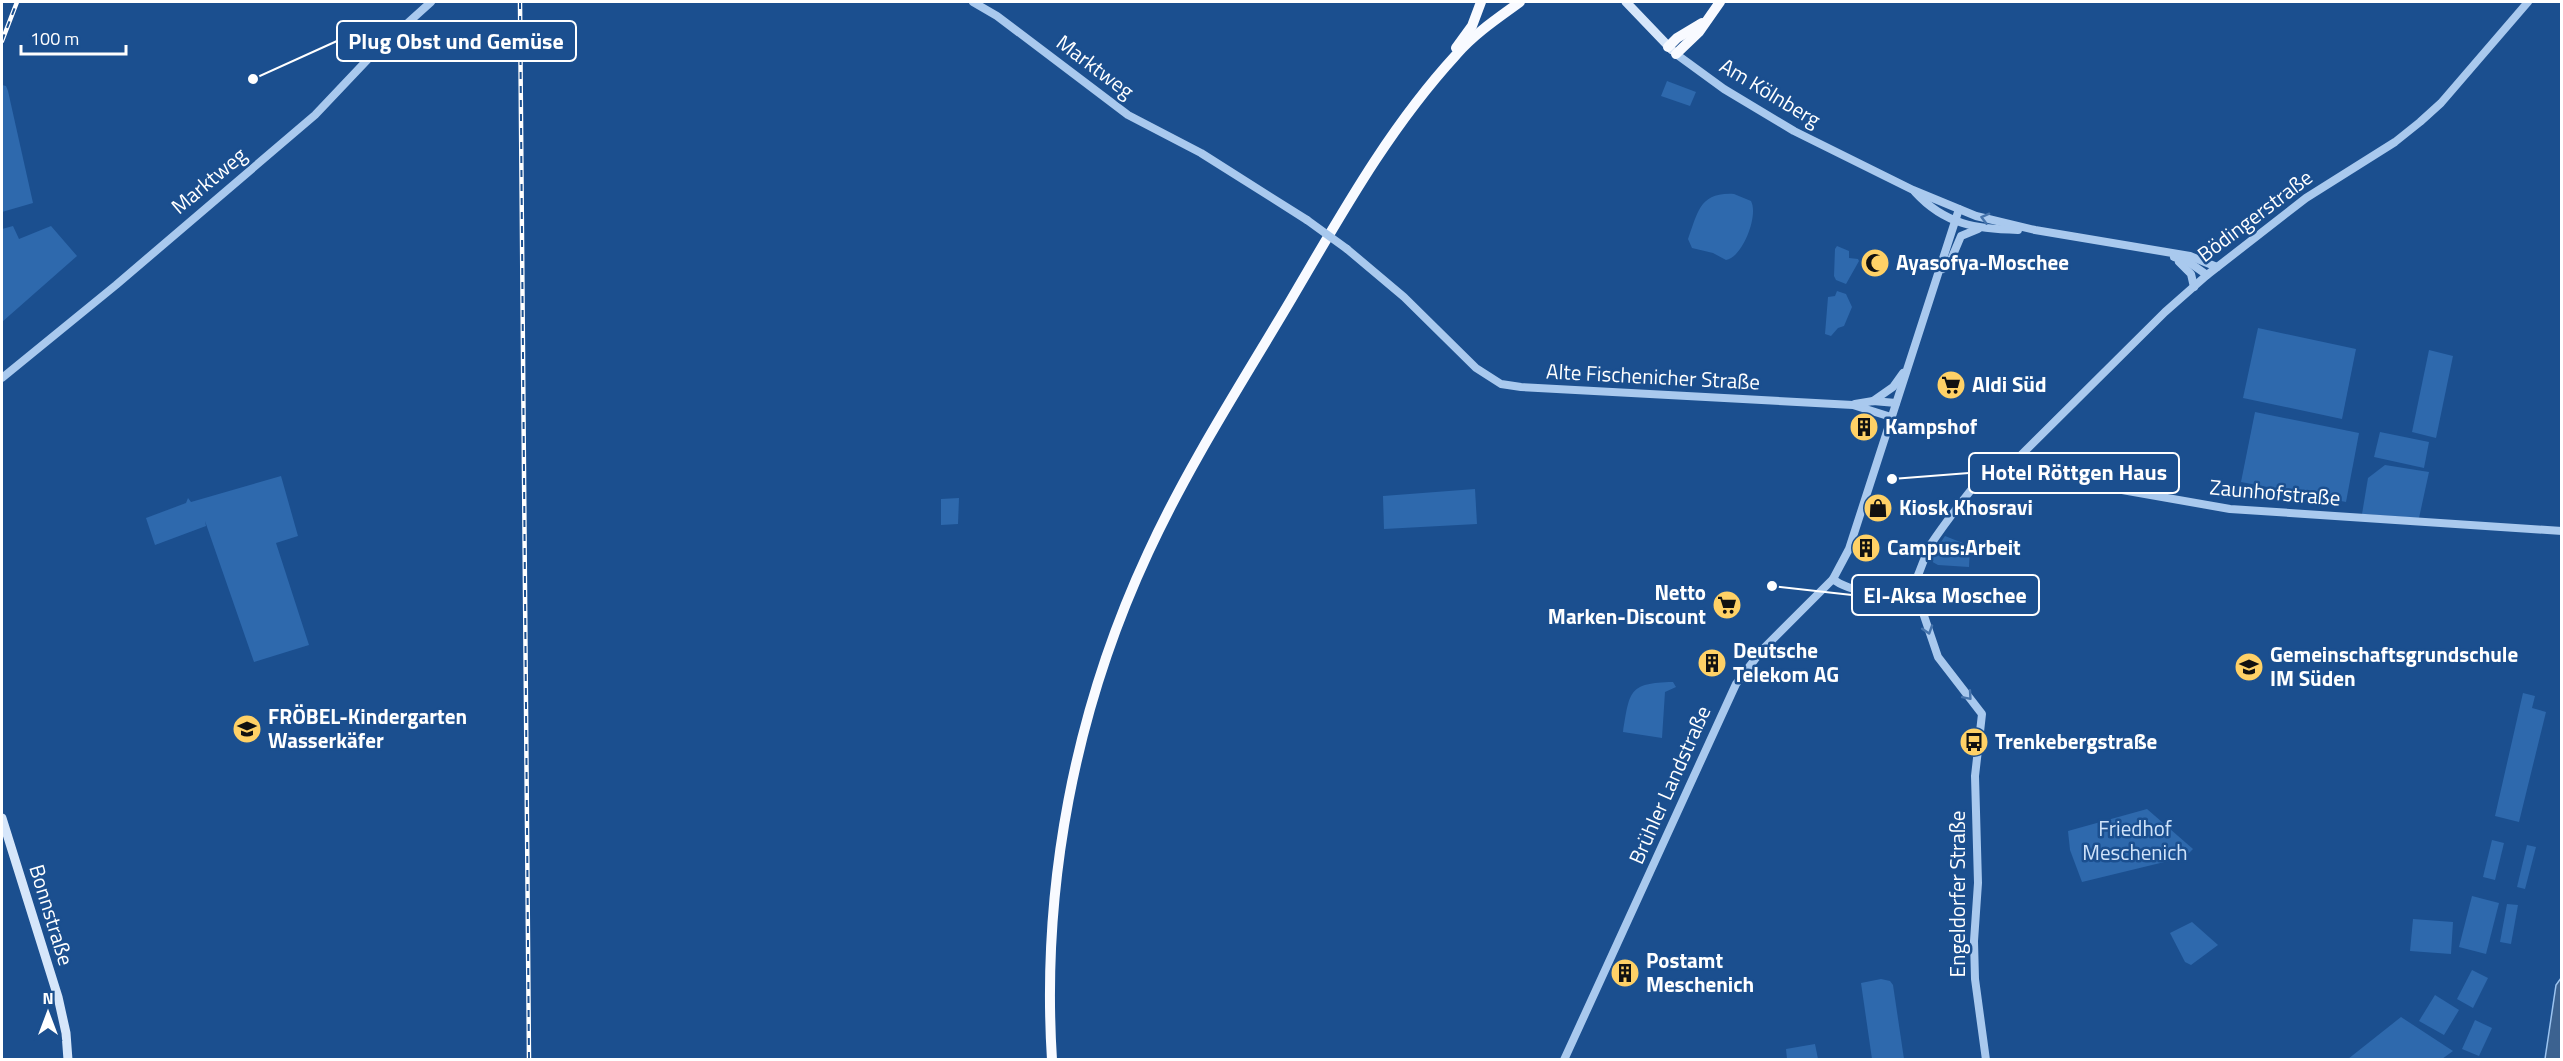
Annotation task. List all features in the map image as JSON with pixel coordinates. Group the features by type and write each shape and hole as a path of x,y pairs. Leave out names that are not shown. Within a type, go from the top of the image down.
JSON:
{"highway":[{"path":"1445,69 1458,44 1472,26 1481,2"},
{"path":"1052,1059 1053,919 1060,855 1071,791 1084,730 1101,672 1123,611 1147,555 1193,467 1359,185 1406,114 1466,45 1520,2"},
{"path":"1672,50 1699,32 1720,2"}],"main road":[{"name":"Am Kölnberg","path":"1626,2 1672,50"},
{"name":"Bonnstraße","path":"2,818 58,997 66,1034 68,1059"}],"street":[{"name":"Marktweg","path":"2,378 111,289 315,114 370,57 431,2"},
{"name":"Marktweg","path":"973,2 997,16 1128,115 1201,153 1307,220 1347,249"},
{"name":"Bödingerstraße","path":"2011,469 2022,454 2164,312 2207,275 2306,198 2395,142 2420,122 2441,103 2528,2"},
{"name":"Am Kölnberg","path":"1672,50 1724,89 1794,131 1913,190 1976,216 2035,230 2190,256 2217,267"},
{"name":"Am Kölnberg","path":"1913,190 1923,201 1956,222 1980,229 2035,230"},
{"name":"Brühler Landstraße","path":"1564,1059 1736,684 1762,650 1833,579 1849,549 1959,209"},
{"path":"1941,270 1950,262 1961,236 1980,229"},
{"name":"Alte Fischenicher Straße","path":"1347,249 1404,297 1487,376 1501,384 1521,387 1853,405"},
{"name":"Am Kölnberg","path":"2168,254 2190,263 2207,275"},
{"path":"2168,254 2191,274 2194,287"},
{"path":"1873,401 1893,387 1908,367"},
{"path":"1853,405 1873,401 1896,403"},
{"path":"1853,405 1891,417"},
{"name":"Zaunhofstraße","path":"1911,590 1931,545 1988,470 1996,468 2230,509 2562,531"},
{"path":"1833,579 1838,584 1863,592 1902,594 1911,590"},
{"name":"Engeldorfer Straße","path":"1911,590 1919,601 1938,657 1982,714 1975,776 1978,883 1974,941 1975,979 1986,1059"}],"green space":[{"path":"1667,81 1696,92 1690,106 1661,96"},
{"path":"2,85 6,86 8,91 33,203 2,212"},
{"path":"1734,194 1751,201 1753,208 1748,235 1738,252 1726,260 1713,253 1692,248 1688,239 1702,206 1713,197"},
{"path":"13,226 19,239 51,226 77,256 2,322 2,229"},
{"path":"1837,246 1849,251 1849,258 1859,261 1846,284 1836,280 1834,276"},
{"path":"1837,291 1846,294 1852,307 1844,326 1838,328 1831,336 1825,334 1828,297 1835,296"},
{"path":"2258,328 2356,349 2342,419 2243,398"},
{"path":"2429,350 2453,356 2436,438 2412,432"},
{"path":"2255,412 2359,433 2346,502 2241,482"},
{"path":"2380,432 2429,442 2424,468 2374,457"},
{"path":"2385,465 2429,472 2419,518 2362,514 2368,478"},
{"path":"281,476 298,536 276,543 309,645 254,662 205,521 206,526 155,545 146,518 186,503 188,498 191,502"},
{"path":"1475,489 1477,524 1384,529 1383,496"},
{"path":"959,498 958,524 941,525 941,499"},
{"path":"1945,536 1970,546 1969,567 1938,565 1929,560"},
{"path":"1673,682 1676,687 1665,692 1662,738 1623,732 1630,698 1639,687 1647,684"},
{"path":"2523,693 2535,696 2532,708 2546,712 2519,822 2495,816"},
{"name":"Friedhof Meschenich","path":"2147,809 2193,849 2185,857 2082,882 2070,850 2068,831"},
{"path":"2492,840 2504,843 2495,880 2483,877"},
{"path":"2527,845 2536,847 2525,889 2517,887"},
{"path":"2472,896 2499,903 2486,954 2459,947"},
{"path":"2507,904 2518,905 2511,944 2500,942"},
{"path":"2413,919 2453,922 2451,954 2410,951"},
{"path":"2192,922 2218,945 2191,965 2185,962 2170,933"},
{"path":"2472,970 2488,978 2473,1008 2457,999"},
{"path":"1881,979 1890,981 1893,985 1904,1059 1872,1059 1861,983"},
{"path":"2435,995 2459,1010 2444,1035 2419,1021"},
{"path":"2401,1017 2453,1051 2442,1059 2348,1059"},
{"path":"2475,1020 2492,1028 2479,1056 2462,1049"},
{"path":"1815,1044 1818,1059 1787,1059 1786,1049"}],"shaded area":[{"path":"2561,978 2561,1059 2545,1059 2556,985"}],"railway":[{"path":"2,41 17,2"},
{"path":"520,2 529,1060"}],"place":[{"name":"Plug Obst und Gemüse","path":"253,79"},
{"name":"Ayasofya-Moschee","path":"1875,263"},
{"name":"Aldi Süd","path":"1951,385"},
{"name":"Kampshof","path":"1864,427"},
{"name":"Hotel Röttgen Haus","path":"1892,479"},
{"name":"Kiosk Khosravi","path":"1878,508"},
{"name":"Campus:Arbeit","path":"1866,548"},
{"name":"El-Aksa Moschee","path":"1772,586"},
{"name":"Netto Marken-Discount","path":"1727,605"},
{"name":"Deutsche Telekom AG","path":"1712,663"},
{"name":"Gemeinschaftsgrundschule IM Süden","path":"2249,667"},
{"name":"FRÖBEL-Kindergarten Wasserkäfer","path":"247,729"},
{"name":"Trenkebergstraße","path":"1974,742"},
{"name":"Postamt Meschenich","path":"1625,973"}]}
